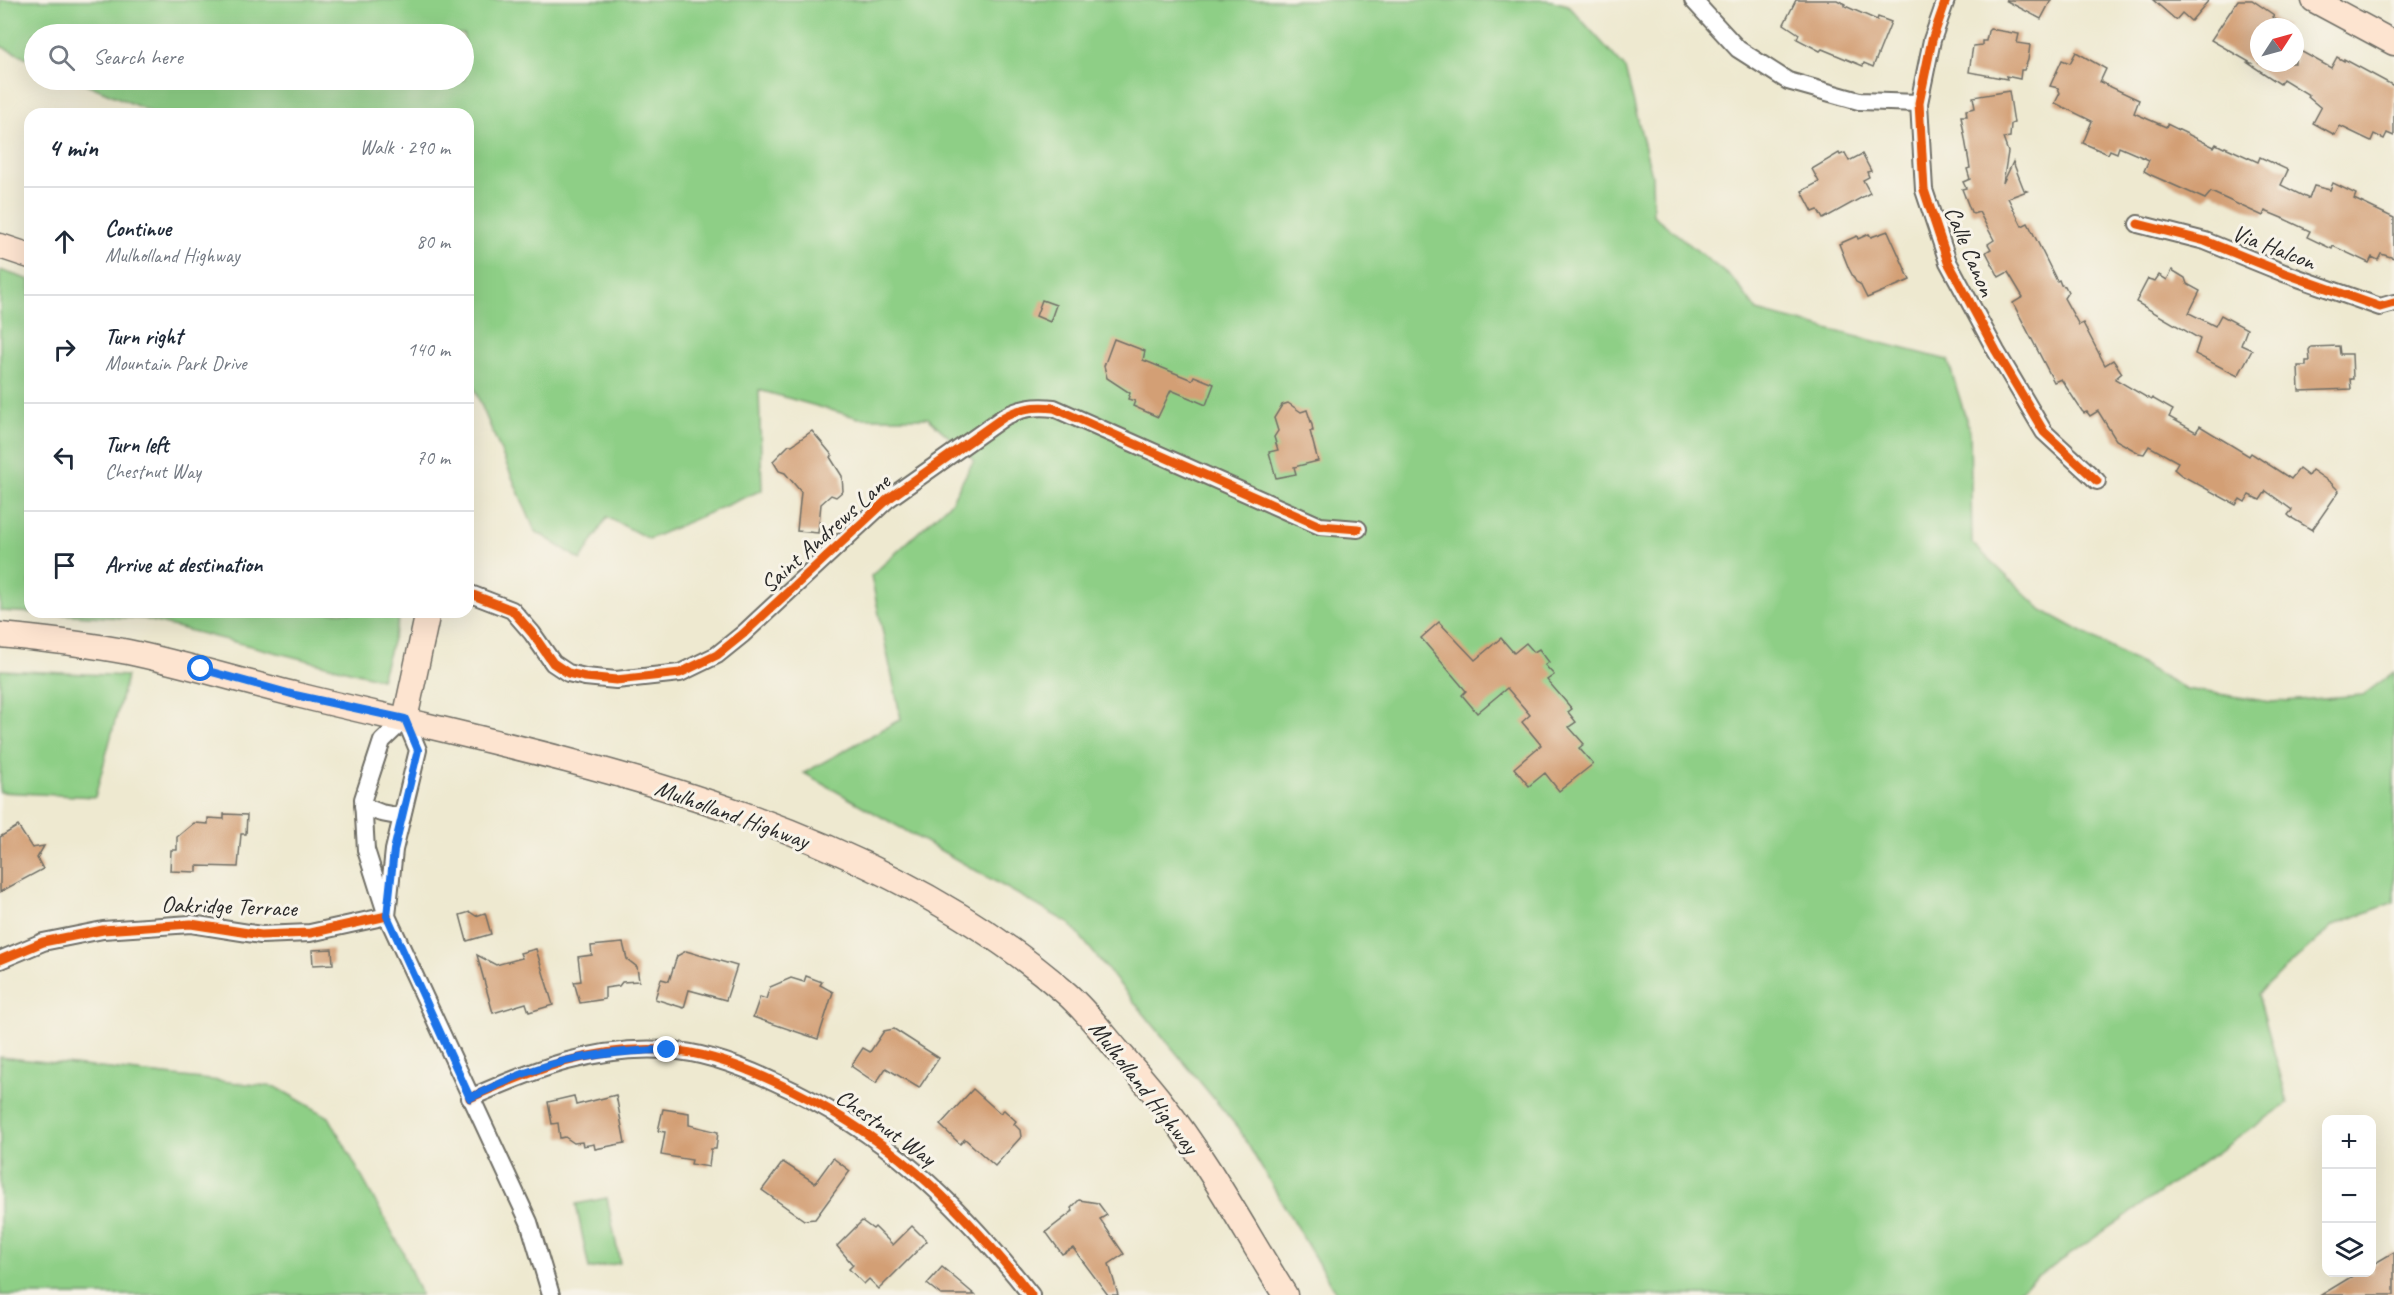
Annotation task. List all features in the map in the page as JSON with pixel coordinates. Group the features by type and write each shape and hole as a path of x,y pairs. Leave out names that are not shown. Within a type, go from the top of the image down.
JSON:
{"main road":[{"path":"2314,0 2394,43"},
{"path":"0,246 24,254"},
{"path":"405,719 427,618"},
{"name":"Mulholland Highway","path":"0,635 126,652 201,669 295,695 405,719 612,772 696,798 829,849 884,873 947,906 984,931 1070,997 1164,1105 1285,1295"}],"street":[{"path":"1693,0 1738,49 1788,81 1859,100 1918,103"},
{"name":"Calle Canon","path":"1947,0 1932,40 1918,103 1924,190 1948,262 1996,351 2044,432 2097,481"},
{"name":"Via Halcon","path":"2138,224 2205,241 2284,273 2380,307 2394,303"},
{"name":"Saint Andrews Lane","path":"474,595 512,610 553,663 568,673 616,680 680,673 717,655 743,634 888,499 1004,417 1035,406 1054,408 1320,526 1358,529"},
{"path":"387,916 394,850 418,750 405,719 382,741 363,799 366,850 387,916 528,1222 551,1295"},
{"path":"363,806 381,813 402,817"},
{"name":"Oakridge Terrace","path":"0,960 43,942 103,930 191,924 261,935 310,933 387,916"},
{"name":"Chestnut Way","path":"470,1098 533,1070 577,1058 623,1051 667,1050 713,1058 751,1071 834,1111 880,1141 930,1182 962,1215 1031,1295"}],"green space":[{"path":"0,0 1548,0 1568,5 1625,68 1652,176 1653,215 1736,282 1757,311 1948,360 1970,432 1972,543 2042,610 2186,689 2271,702 2363,695 2394,672 2394,902 2334,925 2258,994 2288,1103 2012,1295 1337,1295 1238,1128 1070,924 804,773 901,719 871,576 951,502 974,460 928,418 859,418 759,390 762,490 649,539 607,517 581,560 535,531 474,388 474,108 142,108 100,90 474,90 474,24 24,24 24,57 0,46"},
{"path":"0,270 24,278 24,612 0,611"},
{"path":"126,618 399,618 381,679 144,619"},
{"path":"0,670 127,676 95,797 0,792"},
{"path":"0,1057 276,1087 329,1117 403,1252 421,1295 0,1295"},
{"path":"607,1198 620,1263 589,1269 576,1204"}],"building":[{"path":"1796,0 1837,0 1877,20 1878,17 1891,22 1873,67 1864,63 1863,66 1822,49 1820,51 1797,39 1799,34 1784,24"},
{"path":"2005,0 2051,0 2041,19"},
{"path":"2153,0 2209,0 2191,21 2182,13 2176,20"},
{"path":"2238,0 2252,0 2274,15 2274,18 2250,18 2250,62 2211,40"},
{"path":"1990,29 2019,34 2017,43 2030,45 2028,60 2024,70 2021,70 2020,79 1969,72 1973,46 1982,45 1982,41 1986,41"},
{"path":"2076,52 2106,69 2100,82 2139,100 2134,113 2166,127 2167,124 2214,147 2216,144 2225,147 2258,162 2260,157 2288,170 2281,185 2309,199 2314,186 2330,190 2333,183 2356,194 2354,199 2394,218 2394,258 2381,254 2378,260 2372,257 2369,263 2307,237 2310,231 2265,211 2263,216 2211,192 2205,199 2151,175 2144,171 2149,160 2119,147 2117,153 2110,150 2108,154 2083,143 2092,121 2055,103 2060,93 2058,88 2050,86 2062,60 2070,63"},
{"path":"2304,53 2331,68 2337,57 2344,61 2344,59 2394,86 2394,136 2387,133 2384,139 2374,134 2371,141 2340,126 2335,135 2313,123 2321,108 2308,97 2309,95 2283,79 2280,84 2262,72 2304,72"},
{"path":"2009,91 2014,123 2011,124 2010,137 2003,138 2008,152 2003,183 2013,162 2024,190 2027,191 2008,198 2022,226 2028,223 2057,281 2059,280 2061,285 2065,286 2068,292 2064,298 2079,325 2083,323 2105,365 2113,360 2122,373 2115,379 2173,410 2169,417 2196,432 2200,426 2249,456 2251,453 2291,479 2299,469 2308,476 2312,470 2331,483 2339,491 2312,530 2290,517 2288,515 2292,510 2266,491 2260,500 2249,495 2245,502 2240,499 2236,505 2181,475 2174,469 2178,462 2149,446 2144,454 2116,440 2098,411 2090,416 2087,412 2084,413 2061,379 2054,382 2013,303 2023,297 2008,272 1999,277 1986,252 1991,249 1988,244 1994,240 1979,212 1973,214 1971,212 1962,189 1966,188 1963,182 1970,179 1967,169 1970,168 1961,116 1967,116 1966,110 1975,108 1973,97"},
{"path":"1839,153 1840,155 1845,153 1849,161 1862,154 1871,171 1867,172 1869,177 1863,180 1870,193 1823,219 1818,210 1813,212 1802,191 1819,182 1812,169"},
{"path":"1888,231 1910,280 1867,298 1849,269 1839,244 1857,236 1858,239 1869,234 1871,237"},
{"path":"2172,270 2185,278 2187,284 2200,291 2189,313 2215,326 2221,315 2247,329 2241,345 2252,350 2238,376 2195,354 2200,339 2136,302 2148,279 2155,281 2159,275 2167,280"},
{"path":"1042,300 1056,305 1050,322 1036,316"},
{"path":"1114,339 1145,351 1143,360 1192,380 1194,376 1214,384 1206,405 1171,390 1158,417 1133,406 1135,401 1128,399 1130,393 1107,378 1104,366"},
{"path":"2339,346 2340,354 2352,354 2351,389 2299,391 2298,366 2306,366 2306,361 2310,361 2311,347"},
{"path":"1288,403 1301,412 1307,410 1318,461 1294,467 1296,474 1276,478 1269,452 1278,450 1274,437 1278,431 1274,418 1282,405"},
{"path":"812,431 832,455 830,457 842,476 843,491 836,497 831,495 821,504 818,533 797,531 801,492 785,473 779,471 773,461 789,445"},
{"path":"1439,622 1475,660 1501,638 1514,653 1526,643 1534,652 1539,649 1549,662 1545,665 1554,675 1547,680 1572,709 1568,712 1576,722 1569,727 1584,744 1579,748 1593,764 1559,791 1545,773 1529,786 1514,768 1541,745 1522,722 1530,715 1507,688 1477,713 1462,695 1466,691 1421,638"},
{"path":"224,814 247,815 246,834 241,834 238,867 197,866 197,872 170,871 171,850 177,850 177,837 194,823 208,824 208,818 224,819"},
{"path":"18,826 32,848 44,846 37,858 43,869 0,892 0,837"},
{"path":"470,912 476,916 485,913 491,934 467,941 460,915"},
{"path":"623,943 627,959 637,967 639,981 622,982 619,986 605,988 605,999 580,1003 574,982 581,981 578,957 592,955 591,946"},
{"path":"332,949 333,964 313,965 312,950"},
{"path":"536,949 553,1005 529,1012 526,1003 493,1013 477,955 496,965 522,958 520,953"},
{"path":"686,951 737,966 726,1000 689,990 684,1008 655,999 661,979 669,981 677,956"},
{"path":"806,976 822,982 820,985 833,992 818,1039 753,1017 760,997 766,999 770,987 791,978 804,982"},
{"path":"894,1029 939,1058 919,1088 886,1068 876,1083 851,1066 863,1048 870,1052 884,1031"},
{"path":"973,1089 1000,1113 1004,1110 1016,1121 1014,1124 1020,1130 1021,1137 995,1166 965,1139 960,1144 940,1125"},
{"path":"616,1095 625,1143 595,1149 594,1144 583,1146 582,1142 574,1143 565,1137 560,1138 558,1123 552,1124 548,1102 574,1096 576,1105"},
{"path":"663,1109 689,1113 689,1125 718,1132 716,1149 711,1149 709,1167 691,1164 692,1160 661,1155 665,1132 658,1131"},
{"path":"833,1158 850,1171 815,1219 804,1220 762,1190 783,1162 815,1183"},
{"path":"1079,1200 1098,1203 1107,1215 1100,1219 1124,1254 1109,1264 1118,1295 1108,1295 1073,1248 1062,1254 1046,1232 1073,1211 1071,1208"},
{"path":"862,1221 873,1229 875,1227 893,1245 912,1226 927,1241 879,1289 869,1279 864,1284 849,1269 853,1265 837,1246"},
{"path":"2394,1252 2394,1295 2321,1295 2351,1277 2376,1277 2376,1263"},
{"path":"942,1267 975,1295 941,1295 927,1284"}],"cycle path":[{"path":"1946,0 1932,40 1919,103 1924,190 1948,262 1996,351 2044,432 2097,481"},
{"path":"2138,224 2205,241 2284,273 2380,307 2394,303"},
{"path":"474,595 512,610 553,663 568,673 616,680 680,673 717,655 743,634 888,499 1004,417 1034,408 1054,408 1320,526 1358,529"},
{"path":"0,960 43,942 103,930 191,924 261,935 310,933 387,916"},
{"path":"470,1098 541,1069 615,1051 640,1049 681,1051 736,1065 814,1101 885,1147 947,1200 1004,1261 1031,1295"}],"route":[{"path":"201,669 295,695 405,719 418,750 394,850 387,916 470,1098 533,1070 577,1058 623,1051 667,1050"}]}
